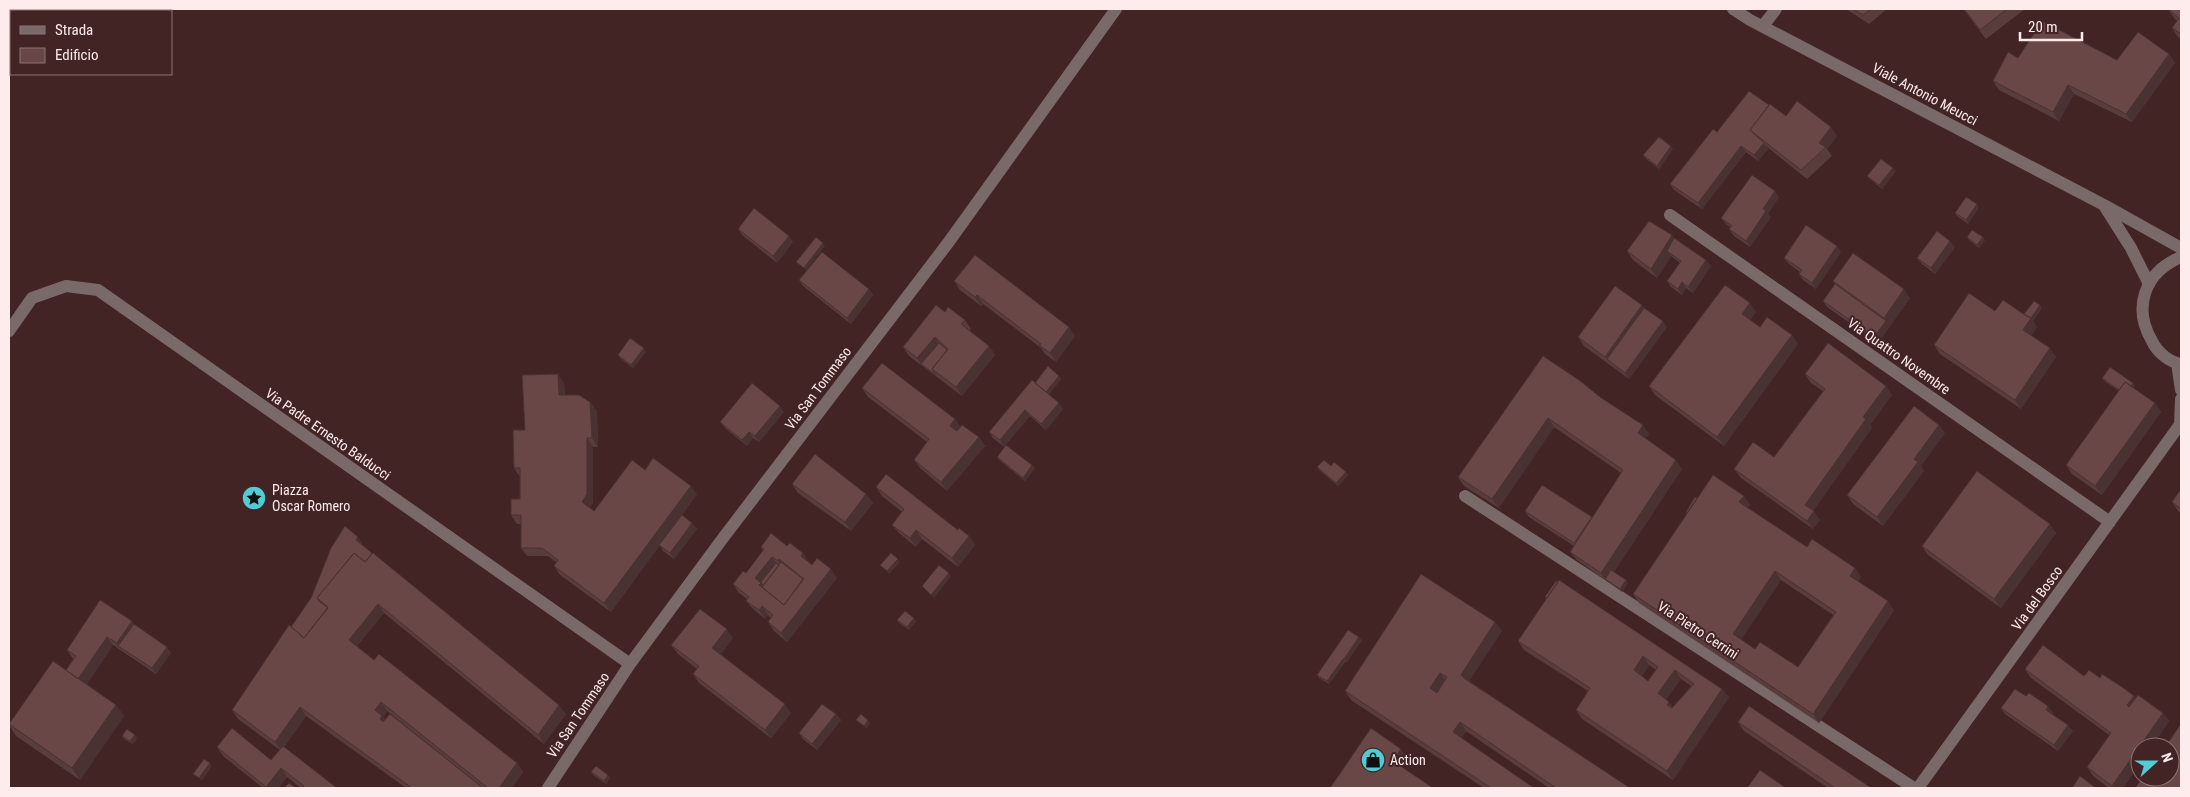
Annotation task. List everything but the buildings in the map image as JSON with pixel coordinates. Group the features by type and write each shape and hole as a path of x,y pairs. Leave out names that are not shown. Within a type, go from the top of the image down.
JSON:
{"street":[{"name":"Via San Tommaso","path":"548,788 630,664 723,538 948,243 1116,9"},
{"name":"Viale Antonio Meucci","path":"1733,9 2104,205 2181,248"},
{"path":"1763,26 1776,9"},
{"path":"2104,205 2131,248 2149,284"},
{"name":"Via Quattro Novembre","path":"1670,215 2110,522"},
{"path":"2181,257 2162,267 2149,284 2145,292 2142,312 2145,329 2154,346 2165,356 2179,364 2181,390"},
{"name":"Via Padre Ernesto Balducci","path":"9,330 32,298 66,286 98,290 630,664"},
{"name":"Via del Bosco","path":"1918,788 2180,424 2181,399"},
{"name":"Via Pietro Cerrini","path":"1465,496 1914,788"}],"place":[{"name":"Piazza Oscar Romero","path":"254,498"},
{"name":"Action","path":"1373,760"}]}
